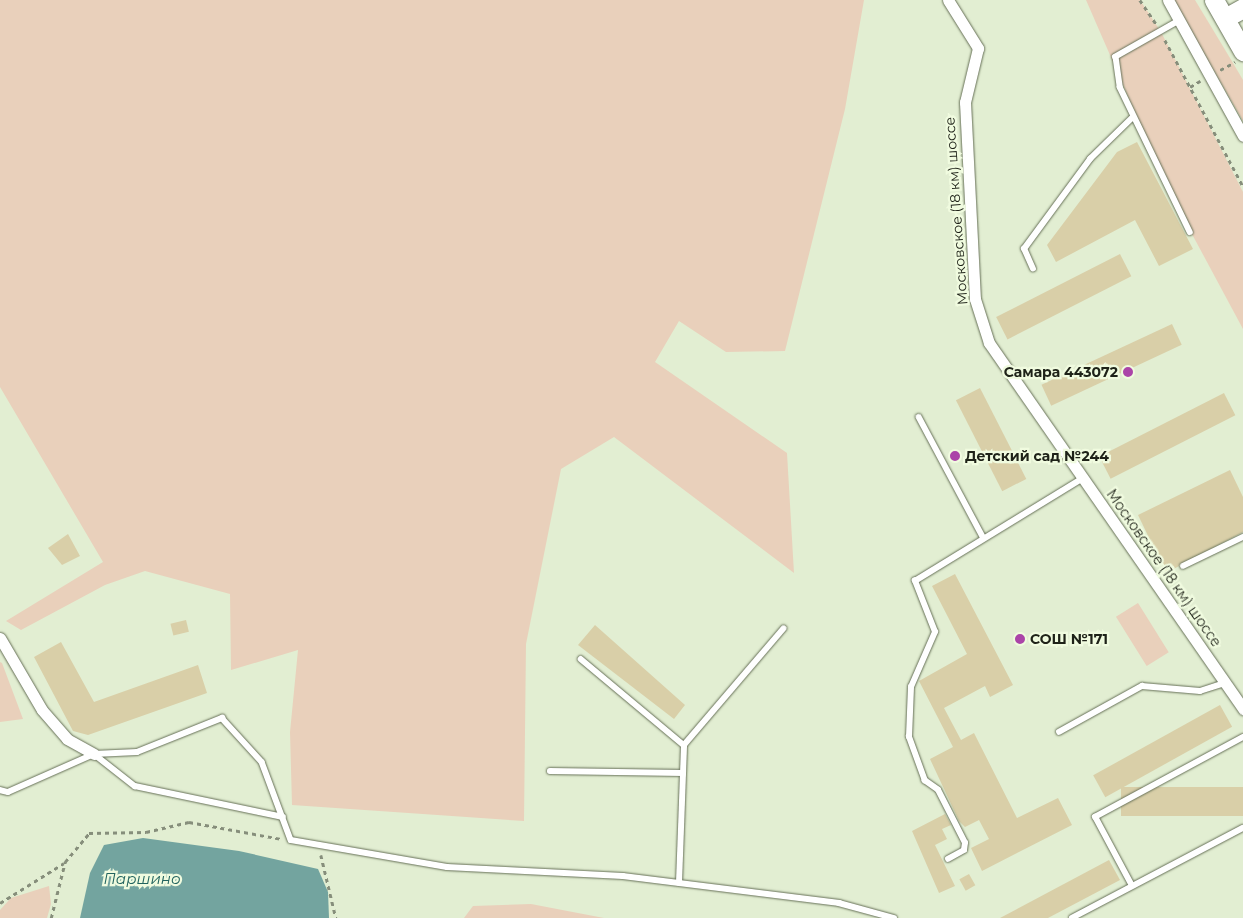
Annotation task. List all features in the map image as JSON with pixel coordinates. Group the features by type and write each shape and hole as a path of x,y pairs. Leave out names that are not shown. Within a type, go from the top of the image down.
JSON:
{"main road":[{"path":"1214,0 1243,51"},
{"path":"1225,18 1243,8"}],"street":[{"name":"Московское (18 км) шоссе","path":"948,0 978,48 965,102 975,299 981,323 989,343 1243,709"},
{"path":"1168,0 1181,20 1243,136"},
{"path":"0,638 42,710 67,739 94,754"}],"lane":[{"path":"1181,20 1116,57 1120,87 1190,232"},
{"path":"1033,269 1024,249 1090,159 1133,117"},
{"path":"919,416 983,538"},
{"path":"948,859 964,850 965,843 938,790 925,781 909,737 911,687 935,632 915,581 1083,478"},
{"path":"1183,566 1243,537"},
{"path":"680,883 684,745 783,628"},
{"path":"581,659 684,745"},
{"path":"1059,732 1142,686 1200,691 1225,683"},
{"path":"0,790 8,792 94,754 137,752 222,718 262,762 291,840 447,867 680,883 839,903 894,918"},
{"path":"1132,886 1095,816 1243,737"},
{"path":"94,754 135,786 283,817"},
{"path":"550,771 683,773"},
{"path":"1072,918 1243,828"}],"path":[{"path":"1140,0 1161,32 1243,186"},
{"path":"0,903 65,862 89,833 146,832 189,822 291,840"},
{"path":"319,846 336,918"},
{"path":"51,918 65,862"}],"shaded area":[{"path":"0,0 864,0 845,109 785,351 726,352 679,321 655,362 787,453 794,573 614,437 561,469 526,644 524,821 292,805 290,732 298,650 231,670 230,594 145,571 105,585 21,630 6,621 103,562 0,387"},
{"path":"1086,0 1140,0 1161,32 1243,192 1243,329 1171,195"},
{"path":"1173,0 1195,0 1243,80 1243,121"},
{"path":"1138,603 1169,652 1147,666 1116,617"},
{"path":"0,662 2,663 23,719 0,722"},
{"path":"49,886 51,904 47,918 0,918 0,910 11,898"},
{"path":"531,904 604,918 464,918 473,906"}],"water":[{"name":"Паршино","path":"143,838 239,851 318,869 328,892 329,918 80,918 90,873 104,845"}],"building":[{"path":"1137,142 1193,249 1159,266 1135,220 1056,262 1047,245 1117,152"},
{"path":"1120,254 1131,276 1007,339 996,317"},
{"path":"1172,324 1182,345 1051,406 1041,385"},
{"path":"980,388 1026,479 1002,491 956,400"},
{"path":"1224,393 1235,415 1111,479 1099,457"},
{"path":"1230,470 1243,497 1243,532 1166,573 1138,515"},
{"path":"68,534 80,556 62,565 48,548"},
{"path":"955,574 1013,685 990,697 985,686 944,708 961,740 974,733 1017,818 1058,798 1072,825 982,871 971,848 989,839 979,820 965,827 959,821 930,759 953,747 919,681 967,654 932,586"},
{"path":"186,620 189,632 173,636 170,624"},
{"path":"595,625 685,705 674,719 578,645"},
{"path":"61,642 94,702 198,665 207,693 88,735 73,731 34,657"},
{"path":"1220,705 1232,727 1105,797 1093,775"},
{"path":"1121,787 1243,787 1243,816 1121,816"},
{"path":"945,814 951,825 942,829 947,839 935,845 955,886 939,893 912,831"},
{"path":"1109,860 1120,880 1048,918 1000,918"},
{"path":"969,874 975,885 966,891 959,879"}],"place":[{"name":"Самара 443072","path":"1128,372"},
{"name":"Детский сад №244","path":"955,456"},
{"name":"СОШ №171","path":"1020,639"}]}
